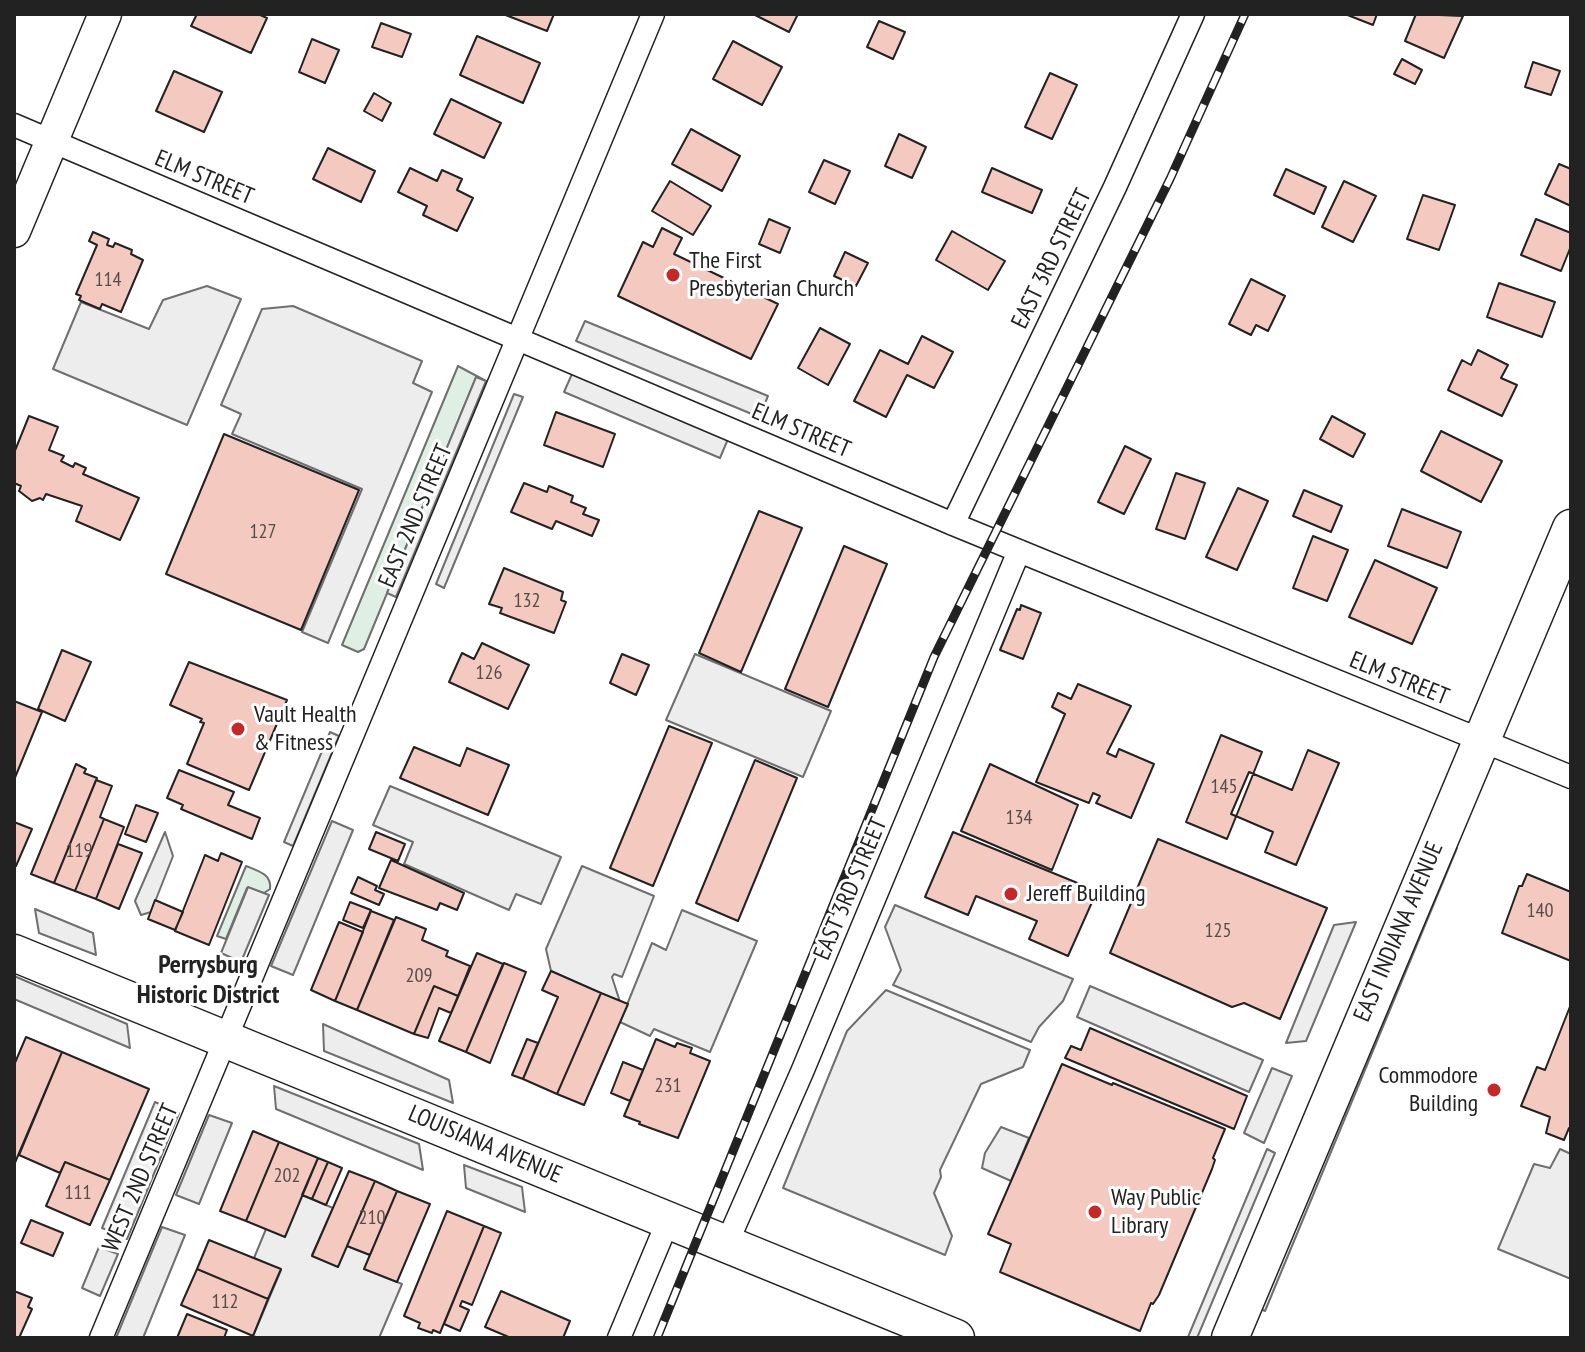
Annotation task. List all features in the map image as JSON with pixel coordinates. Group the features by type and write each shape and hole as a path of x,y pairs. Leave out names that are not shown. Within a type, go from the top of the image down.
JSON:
{"main road":[{"path":"14,231 105,14"},
{"name":"EAST INDIANA AVENUE","path":"1230,1338 1571,528"},
{"name":"LOUISIANA AVENUE","path":"14,953 956,1338"}],"street":[{"name":"EAST 2ND STREET","path":"228,1039 653,14"},
{"name":"EAST 3RD STREET","path":"953,524 1115,187 1193,14"},
{"name":"ELM STREET","path":"14,125 953,524 1571,777"},
{"name":"EAST 3RD STREET","path":"726,1245 802,1072 1019,551"},
{"name":"WEST 2ND STREET","path":"101,1338 228,1039"},
{"path":"619,1338 668,1221"}],"green space":[{"path":"458,366 486,381 476,378 364,649 358,652 342,645"},
{"path":"246,866 266,876 270,889 264,893 247,888 226,939 217,936"}],"shaded area":[{"path":"207,286 241,299 187,425 53,369 81,302 149,329 163,300"},
{"path":"293,306 422,361 413,383 432,392 328,643 302,632 362,489 232,434 241,414 221,405 262,309"},
{"path":"585,321 768,396 759,417 576,341"},
{"path":"572,374 728,439 720,458 564,392"},
{"path":"476,377 486,381 396,597 387,593"},
{"path":"514,394 523,397 444,588 436,584"},
{"path":"695,654 831,711 803,777 666,720"},
{"path":"330,732 339,736 293,846 284,842"},
{"path":"390,786 561,857 541,904 516,894 509,910 404,864 413,842 373,825"},
{"path":"332,821 353,830 293,975 271,966"},
{"path":"165,832 173,856 151,912 141,915 135,901"},
{"path":"1450,845 1457,848 1265,1311 1256,1307"},
{"path":"582,866 654,896 622,977 614,974 612,977 620,1002 551,971 546,949"},
{"path":"248,887 269,895 241,962 221,953"},
{"path":"895,905 1073,979 1063,1001 1039,1027 1031,1042 893,985 901,970 885,927"},
{"path":"35,909 93,933 96,955 39,933"},
{"path":"682,910 757,941 710,1052 654,1029 650,1036 620,1022 652,943 666,950"},
{"path":"1356,922 1306,1041 1286,1043 1334,925"},
{"path":"14,976 127,1024 130,1048 14,999"},
{"path":"1090,986 1263,1060 1249,1092 1077,1017"},
{"path":"886,990 1030,1050 1023,1067 981,1084 940,1170 941,1177 934,1193 952,1236 945,1255 783,1188 847,1031"},
{"path":"323,1024 449,1080 453,1103 324,1051"},
{"path":"1272,1068 1292,1076 1264,1143 1244,1133"},
{"path":"274,1086 419,1144 423,1170 276,1109"},
{"path":"155,1102 179,1113 127,1239 102,1228"},
{"path":"209,1115 232,1123 199,1204 176,1195"},
{"path":"1001,1127 1029,1138 1011,1181 982,1168 985,1153"},
{"path":"1267,1149 1275,1153 1197,1338 1188,1337"},
{"path":"1560,1149 1571,1154 1571,1279 1498,1249 1534,1164 1550,1168"},
{"path":"464,1165 522,1187 525,1212 466,1188"},
{"path":"302,1195 333,1208 312,1255 347,1246 370,1255 365,1269 402,1284 379,1338 253,1336 281,1270 254,1258 266,1229"},
{"path":"162,1227 185,1235 143,1338 116,1338"},
{"path":"99,1247 118,1254 100,1296 82,1288"}],"building":[{"path":"197,14 258,14 267,18 251,53 191,26"},
{"path":"503,14 554,14 547,31"},
{"path":"753,14 798,14 789,32"},
{"path":"1345,14 1377,14 1373,25"},
{"path":"1416,14 1463,16 1444,58 1405,41"},
{"path":"879,21 905,32 893,59 867,47"},
{"path":"381,23 411,34 402,57 372,47"},
{"path":"477,36 540,63 523,103 460,75"},
{"path":"312,39 339,50 325,83 299,72"},
{"path":"733,41 782,67 762,105 713,79"},
{"path":"1402,59 1422,70 1415,84 1394,74"},
{"path":"1533,62 1560,71 1551,95 1525,87"},
{"path":"174,71 222,92 204,132 156,111"},
{"path":"1050,73 1077,85 1052,139 1025,127"},
{"path":"374,93 391,103 382,121 364,111"},
{"path":"451,99 501,123 484,158 434,134"},
{"path":"691,129 740,156 722,191 672,164"},
{"path":"899,134 926,147 912,178 885,166"},
{"path":"328,148 375,171 361,202 313,179"},
{"path":"824,160 850,171 835,204 809,192"},
{"path":"1559,164 1571,169 1571,206 1545,194"},
{"path":"410,168 437,181 442,170 462,179 457,190 473,198 457,231 423,215 427,206 398,192"},
{"path":"992,168 1042,190 1032,213 982,192"},
{"path":"1286,169 1326,187 1314,214 1274,195"},
{"path":"670,181 711,206 693,235 652,211"},
{"path":"1344,181 1376,196 1353,242 1322,227"},
{"path":"1423,195 1455,205 1439,250 1407,239"},
{"path":"769,219 790,228 780,253 759,244"},
{"path":"1536,219 1571,233 1571,246 1561,271 1521,255"},
{"name":"The First Presbyterian Church","path":"662,228 682,238 674,254 778,304 751,359 618,296 643,242 653,247"},
{"path":"952,231 1005,261 988,290 936,260"},
{"path":"93,232 109,239 107,245 113,247 115,243 132,250 131,254 143,260 121,312 102,304 100,309 79,300 81,296 76,294 97,245 89,241"},
{"path":"845,252 868,263 856,286 834,276"},
{"path":"1251,279 1285,296 1268,331 1256,325 1251,335 1229,324"},
{"path":"1499,283 1555,302 1542,337 1487,317"},
{"path":"820,328 850,344 828,385 798,368"},
{"path":"922,336 953,352 934,388 907,375 886,417 854,401 880,350 908,364"},
{"path":"1478,350 1508,365 1501,378 1517,385 1502,416 1448,390 1462,360 1471,365"},
{"path":"556,412 615,434 603,467 544,445"},
{"path":"29,416 58,427 49,450 64,456 61,461 73,467 75,463 86,468 83,474 139,498 120,540 76,521 82,506 46,494 43,500 32,501 19,491 21,486 14,483 14,453"},
{"path":"1332,416 1365,434 1353,457 1320,439"},
{"path":"1441,431 1502,461 1481,502 1421,471"},
{"path":"224,434 359,490 301,630 166,574"},
{"path":"1125,446 1151,459 1124,514 1098,502"},
{"path":"1176,473 1205,483 1185,539 1156,529"},
{"path":"524,483 547,492 549,486 573,496 571,502 586,508 583,514 599,520 592,536 556,521 552,529 511,512"},
{"path":"1238,488 1268,501 1237,570 1206,557"},
{"path":"1304,490 1342,506 1331,532 1293,516"},
{"path":"1402,509 1461,532 1447,568 1388,546"},
{"path":"759,511 802,528 741,672 699,653"},
{"path":"1313,536 1348,550 1327,601 1293,588"},
{"path":"844,546 887,564 828,707 785,689"},
{"path":"1375,560 1437,588 1412,644 1349,617"},
{"path":"504,568 563,592 561,600 566,602 554,633 500,613 502,608 489,604"},
{"path":"1021,605 1041,613 1023,659 1000,650"},
{"path":"482,643 529,665 508,709 449,682 462,653 474,659"},
{"path":"62,650 91,662 65,721 38,709"},
{"path":"622,654 649,665 636,695 610,683"},
{"name":"Vault Health & Fitness","path":"189,662 287,700 249,790 187,764 204,723 200,722 202,719 170,705"},
{"path":"1078,684 1131,706 1107,753 1116,757 1119,749 1154,764 1131,818 1096,803 1100,796 1093,793 1089,803 1036,782 1065,714 1052,707 1058,693 1071,699"},
{"path":"14,701 42,712 14,780"},
{"path":"669,726 712,743 653,886 610,868"},
{"path":"1221,735 1262,752 1227,839 1186,822"},
{"path":"414,747 460,766 467,748 509,765 488,815 400,778"},
{"path":"1308,750 1339,763 1296,865 1265,852 1273,832 1231,814 1249,772 1292,790"},
{"path":"755,760 797,778 738,921 696,903"},
{"path":"76,764 86,769 84,773 97,778 54,883 31,874"},
{"path":"990,764 1078,805 1052,870 961,831"},
{"path":"179,770 234,792 228,805 260,818 252,839 181,809 183,805 167,798"},
{"path":"96,780 112,786 100,817 104,819 75,891 54,883"},
{"path":"136,805 158,813 146,842 125,834"},
{"path":"104,819 124,827 96,899 75,891"},
{"path":"14,822 32,829 16,866 14,865"},
{"path":"376,832 405,844 398,861 369,849"},
{"name":"Jereff Building","path":"953,832 1097,891 1068,956 1029,939 1037,921 976,896 968,915 925,897"},
{"path":"1158,839 1327,908 1280,1019 1244,1003 1232,1007 1110,953"},
{"path":"118,844 142,853 119,909 96,899"},
{"path":"221,853 242,862 209,945 175,931 205,855 218,861"},
{"path":"391,860 464,893 457,910 440,903 437,910 379,888"},
{"path":"1527,874 1571,892 1571,961 1502,933 1519,886 1522,886"},
{"path":"358,877 377,886 375,890 384,894 379,905 351,893"},
{"path":"155,900 183,912 175,930 148,919"},
{"path":"350,902 371,910 363,928 343,920"},
{"path":"371,911 394,920 357,1010 335,1001"},
{"path":"396,917 426,929 422,940 448,951 446,956 470,966 458,996 434,986 414,1034 357,1010"},
{"path":"339,922 363,932 335,1001 311,990"},
{"path":"477,953 503,964 466,1052 439,1041"},
{"path":"504,963 526,972 490,1063 466,1052"},
{"path":"551,971 601,993 557,1094 523,1079 558,997 542,990"},
{"path":"434,986 458,996 451,1013 439,1008 428,1038 414,1034"},
{"path":"601,993 628,1004 584,1105 557,1094"},
{"name":"Commodore Building","path":"1571,1004 1571,1129 1564,1140 1546,1133 1550,1117 1521,1106 1537,1067 1545,1070"},
{"path":"1090,1028 1247,1096 1234,1129 1065,1058 1071,1046 1081,1050"},
{"path":"26,1037 62,1052 14,1165 14,1065"},
{"path":"527,1039 538,1043 523,1079 512,1075"},
{"path":"656,1039 675,1047 677,1043 692,1048 690,1053 710,1061 678,1138 624,1116"},
{"path":"62,1052 149,1089 110,1180 65,1162 60,1173 19,1155"},
{"path":"623,1062 643,1070 630,1101 611,1093"},
{"name":"Way Public Library","path":"1062,1064 1225,1129 1213,1158 1212,1169 1159,1295 1151,1303 1140,1331 1000,1272 1011,1244 988,1234"},
{"path":"253,1131 279,1142 246,1221 220,1211"},
{"path":"279,1142 318,1158 285,1237 246,1221"},
{"path":"318,1158 328,1162 312,1199 302,1195"},
{"path":"65,1162 110,1180 90,1225 46,1206"},
{"path":"328,1162 342,1168 326,1205 312,1199"},
{"path":"349,1171 375,1181 338,1267 312,1256"},
{"path":"375,1181 397,1191 370,1255 347,1246"},
{"path":"397,1191 430,1204 397,1282 364,1269"},
{"path":"447,1211 484,1226 440,1333 433,1330 432,1333 418,1328 420,1323 404,1316"},
{"path":"31,1220 63,1233 53,1256 21,1243"},
{"path":"484,1226 501,1233 472,1305 462,1301 460,1306 469,1310 460,1331 444,1324"},
{"path":"209,1240 281,1269 268,1299 197,1269"},
{"path":"197,1269 268,1299 253,1336 181,1305"},
{"path":"14,1291 32,1298 28,1307 32,1309 19,1338 14,1338"},
{"path":"501,1291 570,1321 563,1338 511,1338 485,1327"},
{"path":"187,1314 227,1330 224,1338 177,1338"}],"railway":[{"path":"657,1338 934,657 1170,179 1245,14"}],"place":[{"name":"The First Presbyterian Church","path":"673,275"},
{"name":"Vault Health & Fitness","path":"238,729"},
{"name":"Jereff Building","path":"1011,894"},
{"name":"Commodore Building","path":"1494,1090"},
{"name":"Way Public Library","path":"1095,1212"}],"district":[{"name":"Perrysburg Historic District","path":"208,981"}]}
